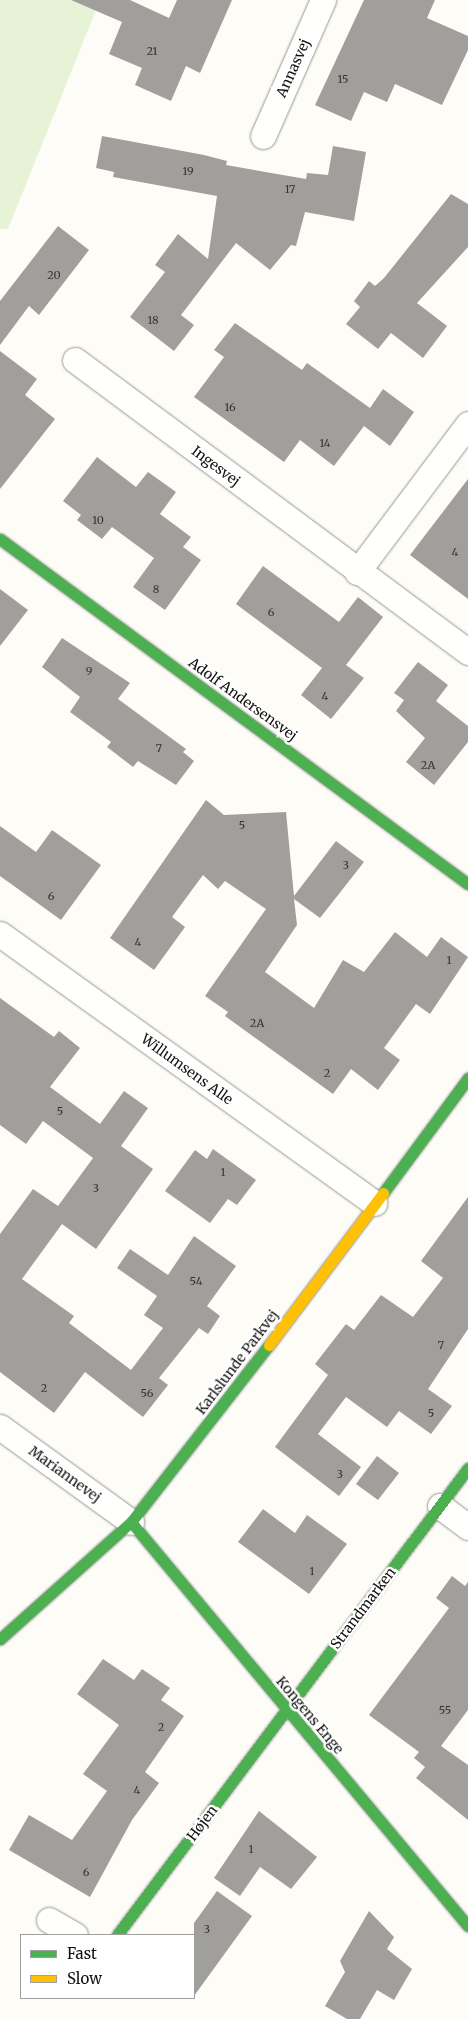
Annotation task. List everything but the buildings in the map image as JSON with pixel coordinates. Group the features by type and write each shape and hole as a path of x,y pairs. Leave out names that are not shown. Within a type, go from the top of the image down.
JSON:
{"street":[{"name":"Annasvej","path":"263,136 323,0"},
{"name":"Ingesvej","path":"75,360 357,572 468,652"},
{"path":"357,572 468,424"},
{"name":"Adolf Andersensvej","path":"0,539 468,884"},
{"name":"Willumsens Alle","path":"0,934 374,1203"},
{"name":"Karlslunde Parkvej","path":"0,1639 131,1522 234,1393 468,1078"},
{"name":"Mariannevej","path":"0,1427 131,1522"},
{"name":"Strandmarken","path":"286,1710 468,1468"},
{"path":"440,1506 468,1527"},
{"name":"Kongens Enge","path":"131,1522 468,1926"},
{"name":"Højen","path":"118,1934 286,1710"},
{"path":"48,1920 73,1934"}],"green space":[{"path":"0,0 100,0 8,229 0,229"}],"traffic: fast":[{"path":"0,539 468,884"},
{"path":"383,1193 468,1078"},
{"path":"0,1639 131,1522 269,1345"},
{"path":"118,1934 468,1468"},
{"path":"131,1522 468,1926"}],"traffic: slow":[{"path":"269,1345 383,1193"}]}
